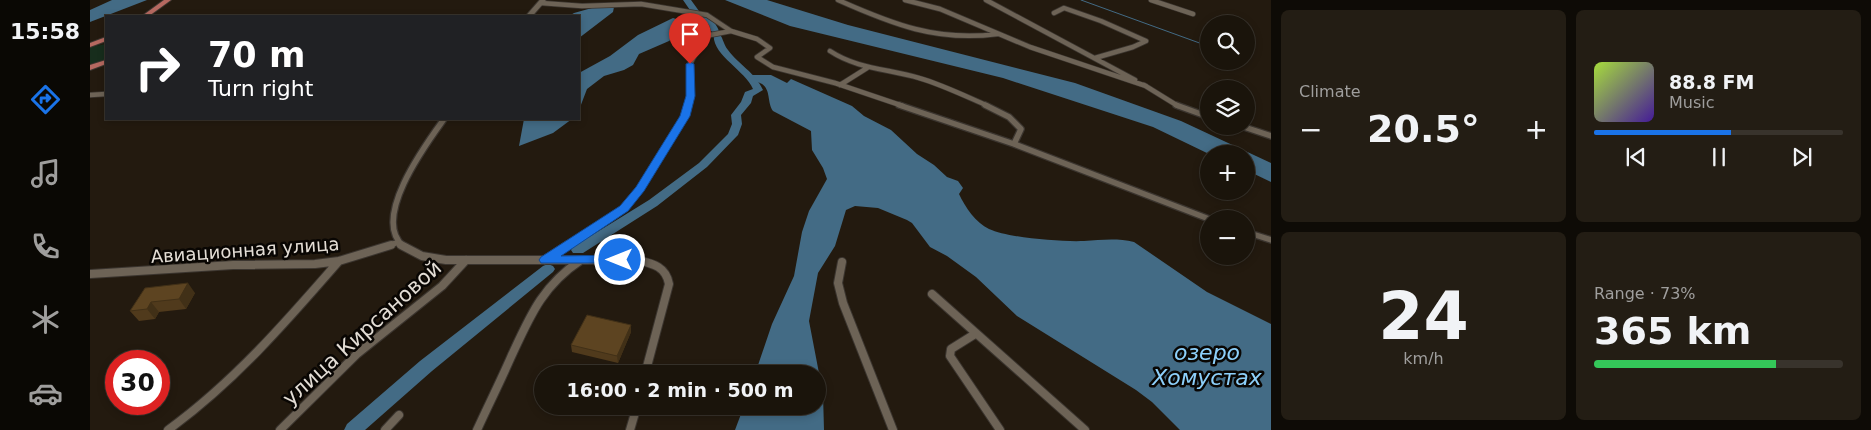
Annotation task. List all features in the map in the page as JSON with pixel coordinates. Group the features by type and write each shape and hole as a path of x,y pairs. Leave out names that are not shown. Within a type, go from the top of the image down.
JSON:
{"main road":[{"path":"146,15 168,0"},
{"path":"154,15 176,0"},
{"path":"90,45 105,41"},
{"path":"90,67 104,62"}],"street":[{"path":"838,0 879,18 936,35 956,38 977,38 997,34"},
{"path":"905,0 940,9 1043,52 1146,86"},
{"path":"986,0 1146,86 1179,107 1200,113"},
{"path":"1151,0 1193,14"},
{"path":"530,15 542,1 582,6 641,4 662,10 707,15 731,31 758,40 770,48 757,57 773,67 840,85 1014,144 1200,216"},
{"path":"1054,13 1064,8 1146,40 1134,47 1095,58"},
{"path":"545,260 628,204 640,189 685,116 690,96 690,64 705,36 731,31"},
{"path":"830,51 837,57 866,68 906,75 947,86 1002,113 1016,122 1021,129 1014,144"},
{"path":"840,85 866,68"},
{"path":"90,95 105,94"},
{"path":"443,120 422,149 405,182 392,223 392,231 398,242 413,252 428,257 466,260 644,260 656,264 667,274 667,291 647,365"},
{"path":"1255,131 1271,136"},
{"path":"1255,235 1271,240"},
{"name":"Авиационная улица","path":"90,274 233,265 302,264 339,261 398,242"},
{"name":"улица Кирсановой","path":"280,430 357,354 442,286 466,260"},
{"path":"477,430 535,306 566,270 582,260"},
{"path":"168,430 199,408 244,369 339,261"},
{"path":"842,262 838,283 843,303 893,430"},
{"path":"932,294 1085,430"},
{"path":"975,334 951,349 950,356 1000,430"},
{"path":"385,430 399,415"},
{"path":"630,430 634,415"}],"green space":[{"path":"105,44 105,60 90,64 90,47"}],"water":[{"path":"112,0 147,0 90,22 90,10"},
{"path":"725,0 767,0 848,25 1075,83 1181,121 1200,130 1200,135 1211,135 1232,145 1200,145 1200,150 1153,127 1003,78 790,26"},
{"path":"599,6 614,7 613,12 580,37 580,15 571,15"},
{"path":"673,18 683,21 680,33 669,41 639,54 633,65 604,76 587,89 580,107 580,72 610,56 638,35"},
{"name":"озеро Хомустах","path":"750,75 771,75 787,83 791,79 852,106 864,116 891,130 917,154 934,165 947,177 958,181 963,188 959,194 964,204 975,219 989,229 1009,235 1049,240 1115,240 1134,242 1207,292 1271,324 1271,430 1180,430 1152,402 1136,390 1017,316 976,277 947,256 930,247 912,223 878,208 855,206 846,210 835,246 818,273 809,321 817,365 758,365 772,324 794,276 802,232 809,211 827,179 823,168 812,150 811,131 773,111 765,87 761,83 750,79"},
{"path":"524,120 571,120 553,133 519,146"},
{"path":"1255,156 1271,163 1271,182 1255,174"},
{"name":"озеро Хомустах","path":"741,415 824,415 824,430 735,430"}],"building":[{"path":"188,283 179,299 151,302 147,309 130,311 145,288"},
{"path":"587,315 631,325 617,356 571,345"}],"waterway":[{"path":"687,0 695,11"},
{"path":"1081,0 1200,43"},
{"path":"700,15 713,24 715,31"},
{"path":"578,250 653,203 703,165 733,135 737,124 736,115 746,103 748,94 758,90 755,82 749,75 723,51 717,35"},
{"path":"353,430 426,366 548,269"}],"route":[{"path":"620,260 545,260 624,208 640,189 685,116 690,96 690,64"}]}
